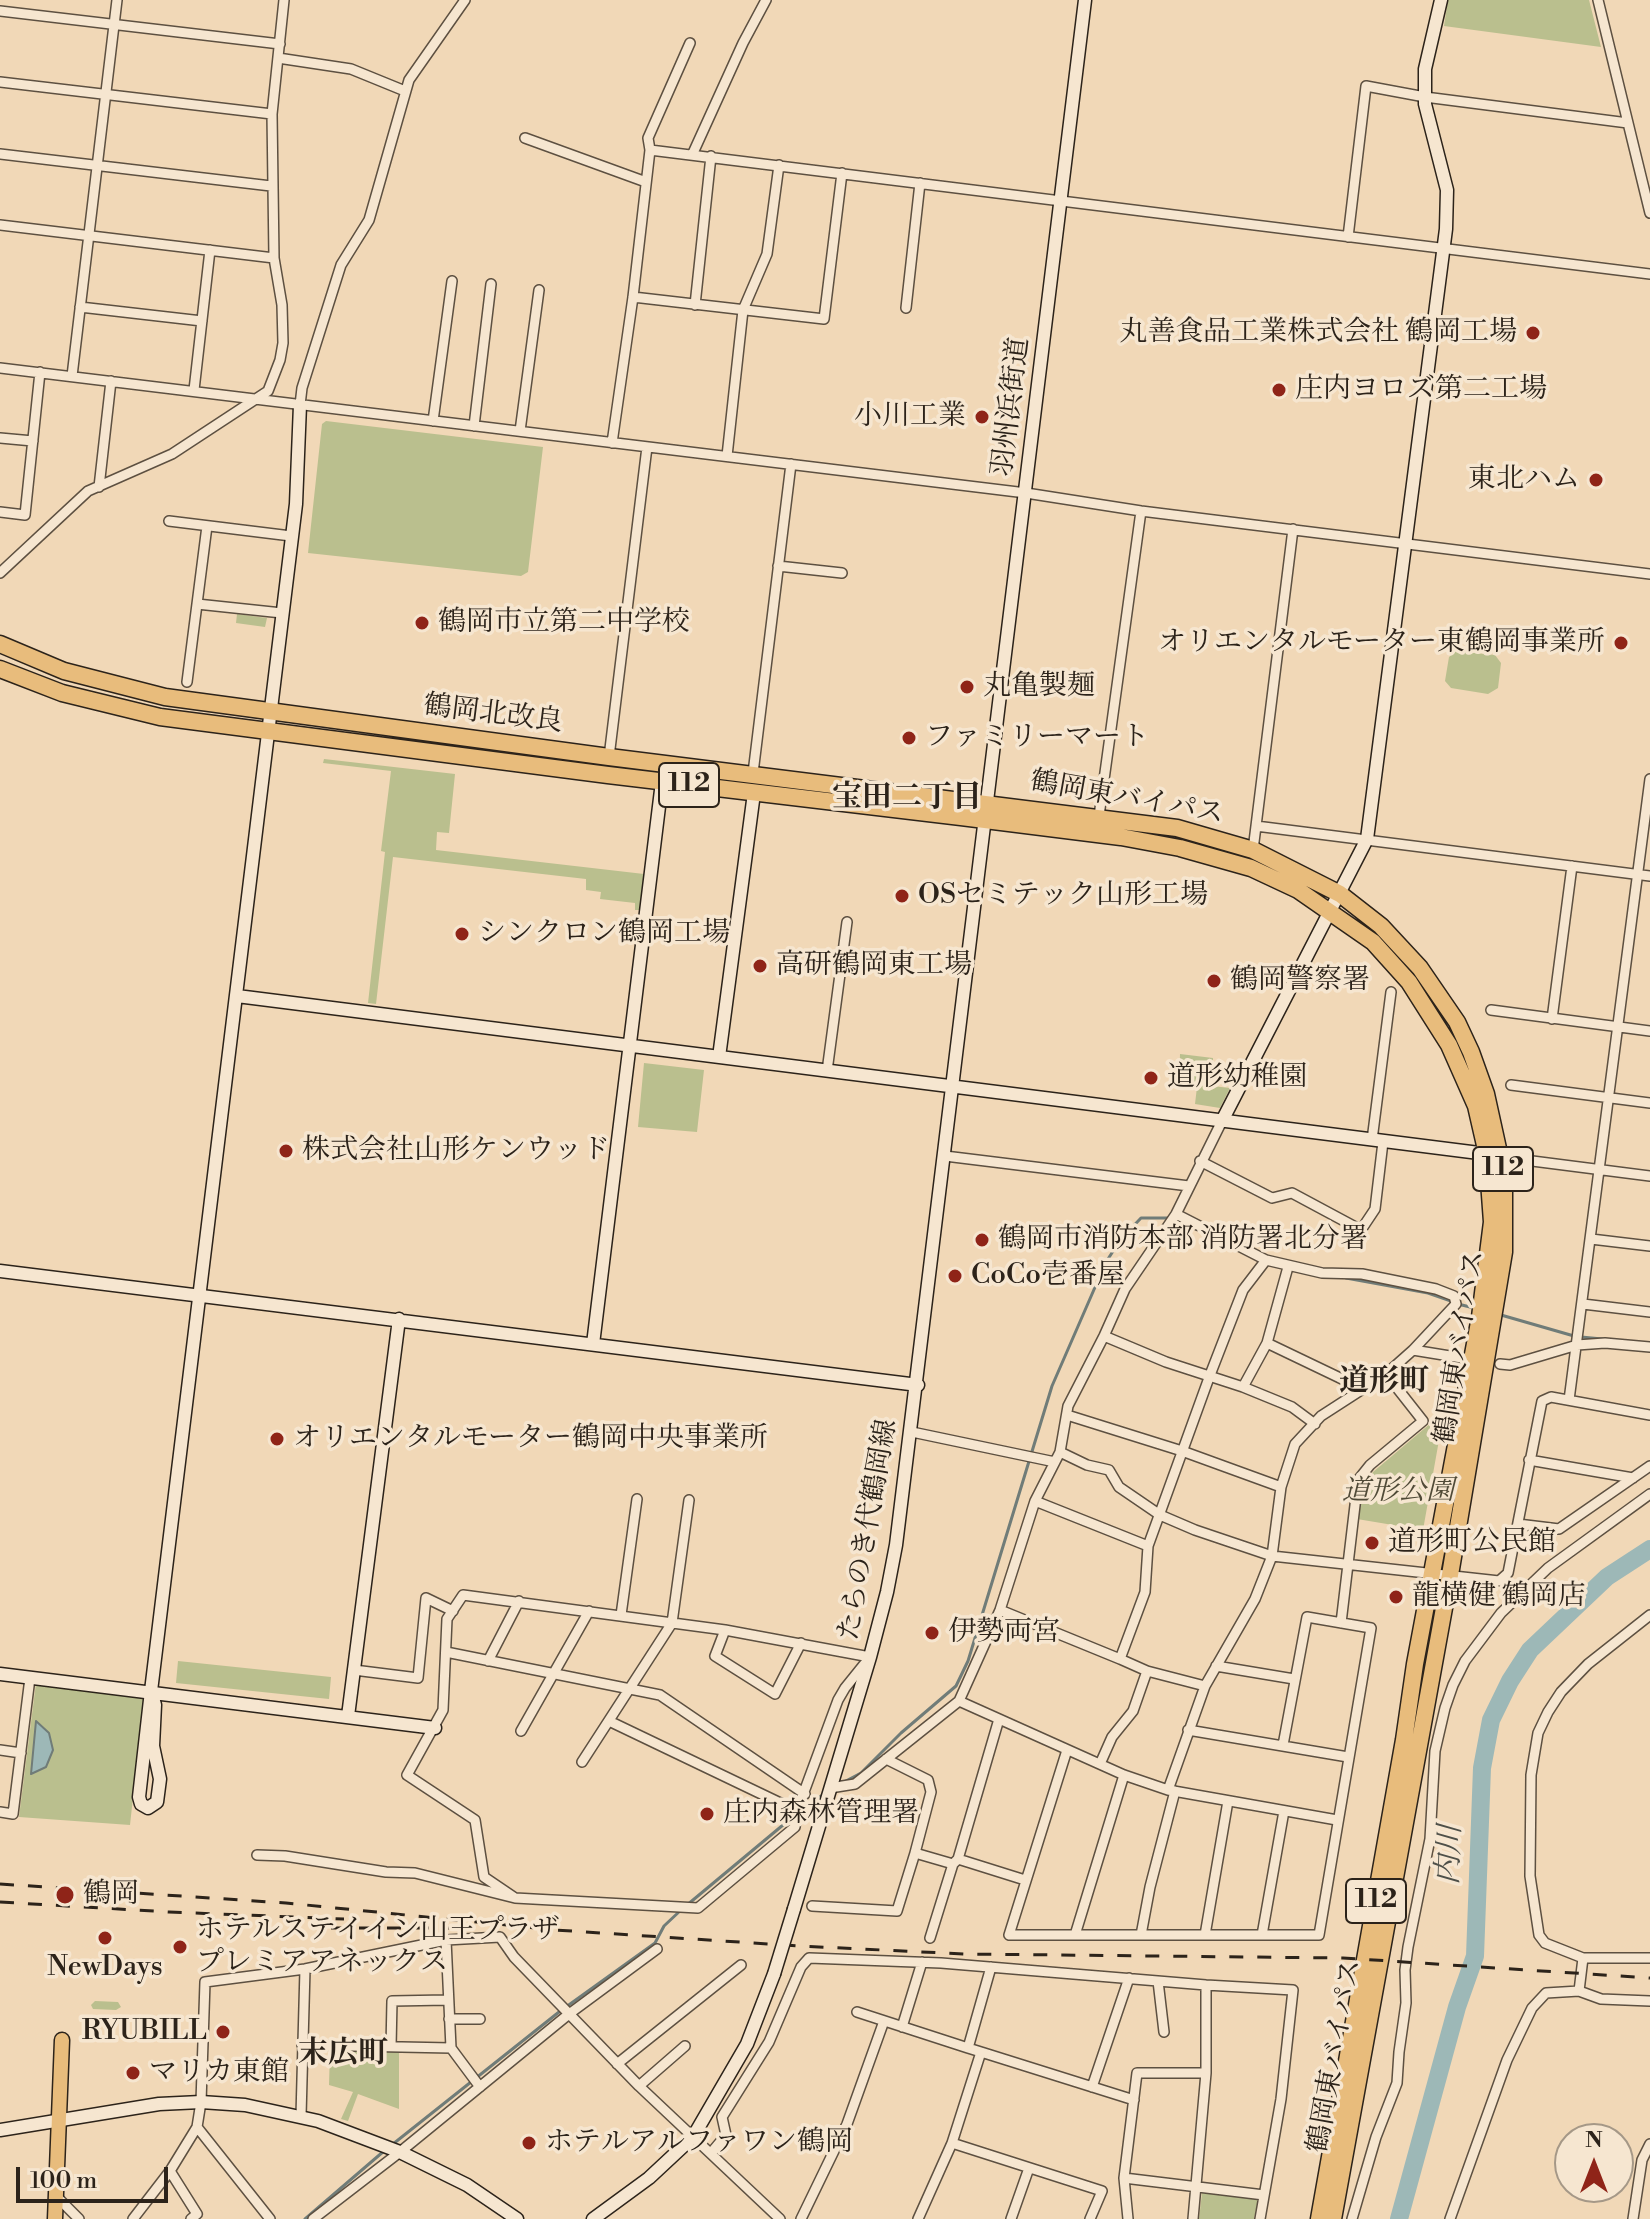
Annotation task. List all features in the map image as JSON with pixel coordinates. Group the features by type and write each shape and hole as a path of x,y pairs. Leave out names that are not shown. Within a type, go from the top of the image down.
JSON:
{"highway":[{"name":"鶴岡北改良","path":"0,644 64,671 165,697 609,757 753,773 987,812"},
{"name":"鶴岡北改良","path":"0,669 62,693 160,717 754,793 987,812"},
{"name":"鶴岡東バイパス","path":"987,812 1099,816 1177,828 1253,850 1340,894 1381,926 1420,968 1457,1022 1486,1094 1505,1221 1501,1274 1450,1575 1333,2219"},
{"name":"鶴岡東バイパス","path":"987,812 1208,854 1276,879 1330,911 1373,942 1409,982 1438,1026 1468,1083 1494,1156 1488,1272 1319,2219"}],"main road":[{"path":"55,2219 62,2040"}],"street":[{"path":"72,376 117,0"},
{"path":"0,573 88,491 172,454 268,391 283,343 282,305 274,258 271,186 272,114 284,0"},
{"path":"151,1691 155,1705 153,1746 160,1779 157,1802 148,1808 141,1804 139,1797 151,1691 199,1296 271,713 298,475 302,388 341,265 369,220 405,91 415,70 465,0"},
{"path":"693,153 766,0"},
{"name":"羽州浜街道","path":"987,812 1085,0"},
{"path":"830,1788 855,1784 959,1701 1000,1610 1035,1501 1060,1452 1068,1406 1125,1289 1176,1214 1200,1161 1367,839 1443,249 1447,190 1427,120 1425,97 1425,69 1441,0"},
{"path":"1598,0 1650,213"},
{"path":"0,11 280,44"},
{"path":"612,443 633,297 650,150 648,138 690,43"},
{"path":"278,58 351,69 405,91"},
{"path":"0,82 272,114"},
{"path":"1348,237 1366,86 1425,97 1628,123"},
{"path":"525,138 646,182"},
{"path":"650,150 1650,274"},
{"path":"0,154 271,186"},
{"path":"695,305 711,156"},
{"path":"727,456 743,310 767,254 779,165"},
{"path":"633,297 824,319 842,173"},
{"path":"906,308 920,183"},
{"path":"0,225 274,258"},
{"path":"194,390 210,250"},
{"path":"433,421 452,281"},
{"path":"474,426 491,284"},
{"path":"520,431 539,290"},
{"path":"80,307 202,321"},
{"path":"0,368 1026,493 1141,511 1650,574"},
{"path":"0,512 25,515 40,372"},
{"path":"99,487 111,381"},
{"path":"0,438 33,441"},
{"path":"609,757 647,447"},
{"path":"753,773 791,464"},
{"path":"1099,816 1141,511"},
{"path":"169,521 291,536"},
{"path":"187,682 207,526"},
{"path":"1253,850 1293,529"},
{"path":"778,566 842,573"},
{"path":"197,604 282,613"},
{"path":"1569,1400 1650,779"},
{"path":"593,1344 662,782"},
{"path":"719,1057 754,793"},
{"name":"たらのき代鶴岡線","path":"593,2219 649,2178 693,2137 747,2044 774,1974 870,1657 896,1545 912,1432 987,812"},
{"path":"1256,826 1650,876"},
{"path":"1552,1019 1572,866"},
{"path":"827,1071 847,922"},
{"path":"1200,1161 1272,1198 1292,1193 1361,1230 1375,1209 1391,992"},
{"path":"237,996 1650,1176"},
{"path":"1491,1010 1650,1031"},
{"path":"1511,1085 1650,1103"},
{"path":"945,1156 1189,1186"},
{"path":"1141,1935 1188,1730 1205,1686 1255,1599 1272,1556 1281,1487 1295,1444 1321,1416 1386,1374 1456,1304 1454,1296 1436,1289 1362,1274 1333,1274 1288,1267 1266,1260 1176,1214"},
{"path":"1591,1239 1650,1246"},
{"path":"1120,1659 1145,1592 1148,1546 1182,1451 1243,1290 1266,1260"},
{"path":"1243,1387 1267,1343 1288,1267"},
{"path":"0,1271 918,1385"},
{"path":"1583,1304 1650,1312"},
{"path":"348,1716 399,1319"},
{"path":"1104,1336 1166,1362 1210,1375 1292,1407 1315,1424"},
{"path":"1267,1343 1363,1389"},
{"path":"1500,1364 1510,1365 1577,1345 1605,1343 1650,1347"},
{"path":"1413,1350 1462,1358"},
{"path":"1341,1623 1358,1480 1370,1465 1423,1421 1386,1374"},
{"path":"1060,1452 1087,1465 1109,1470 1119,1487 1160,1515 1272,1556 1499,1581 1505,1578 1518,1524 1542,1401 1551,1397 1650,1415"},
{"path":"1067,1415 1182,1451 1281,1487"},
{"path":"912,1432 1055,1462"},
{"path":"1529,1460 1633,1478"},
{"path":"1518,1524 1559,1529 1650,1466"},
{"path":"1352,2219 1376,2137 1397,2083 1406,2003 1405,1970 1430,1839 1435,1751 1453,1685 1465,1661 1501,1613 1548,1568 1650,1494"},
{"path":"621,1615 637,1499"},
{"path":"582,1762 672,1623 689,1500"},
{"path":"1035,1501 1148,1546"},
{"path":"257,1855 415,1873 515,1898 698,1908 795,1827 797,1811 838,1700 870,1657 725,1630 463,1595 447,1619 443,1710 407,1775 475,1820 484,1877 515,1898"},
{"path":"354,1670 418,1678 426,1598 453,1611"},
{"path":"488,1661 519,1601"},
{"path":"1000,1610 1147,1671 1205,1686"},
{"path":"521,1731 589,1611"},
{"path":"1650,1615 1588,1664 1561,1692 1538,1733 1531,1775 1530,1876 1539,1935 1551,1946 1583,1958 1650,1958"},
{"path":"1067,1750 1009,1935 1319,1935 1371,1628 1307,1617 1283,1745"},
{"path":"725,1630 715,1656 775,1694 801,1643"},
{"path":"446,1652 660,1695 805,1794"},
{"path":"1216,1666 1294,1679"},
{"path":"1100,1764 1112,1737 1133,1711 1147,1671"},
{"path":"0,1674 435,1728"},
{"path":"0,1812 13,1814 30,1678"},
{"path":"959,1701 1124,1775 1172,1791 1337,1820"},
{"path":"930,1938 999,1719"},
{"path":"609,1721 797,1811"},
{"path":"1188,1730 1348,1757"},
{"path":"0,1750 21,1753"},
{"path":"812,1906 897,1911 931,1792 928,1780 886,1759"},
{"path":"1075,1935 1124,1775"},
{"path":"1205,1935 1228,1801"},
{"path":"1262,1935 1284,1811"},
{"path":"915,1853 1025,1880"},
{"path":"133,2219 170,2171 197,2127 201,2102 205,1982 305,1969 446,1940 500,1937 514,1957 617,2064 780,2219"},
{"path":"446,1940 451,2048 480,2087"},
{"path":"313,2219 569,2014 657,1949"},
{"path":"711,2153 726,2135 722,2117 769,2042 801,1967 809,1958 922,1962 1293,1990 1281,2099 1260,2219"},
{"path":"1579,1991 1583,1958"},
{"path":"902,2027 922,1962"},
{"path":"617,2064 741,1965"},
{"path":"968,2048 991,1967"},
{"path":"301,2116 305,1969"},
{"path":"1092,2087 1129,1978"},
{"path":"1158,1981 1164,2032"},
{"path":"1193,2219 1206,2073 1206,1985"},
{"path":"1450,2219 1507,2060 1532,2008 1546,1993 1579,1991 1601,1999 1650,2001"},
{"path":"391,2047 392,2001 447,2000"},
{"path":"857,2012 1134,2100"},
{"path":"449,2019 480,2019"},
{"path":"801,2219 847,2124 884,2021"},
{"path":"302,2045 451,2048"},
{"path":"639,2086 685,2046"},
{"path":"918,2219 952,2143 981,2052"},
{"path":"1128,2219 1124,2178 1137,2073 1206,2073"},
{"path":"0,2130 135,2107 201,2102 245,2105 301,2116 400,2152 467,2185 517,2219"},
{"path":"197,2127 270,2219"},
{"path":"952,2143 1102,2191 1090,2219"},
{"path":"1633,2219 1642,2160 1650,2144"},
{"path":"1011,2219 1029,2168"},
{"path":"170,2171 197,2214 191,2219"},
{"path":"1124,2178 1264,2195"},
{"path":"56,2196 79,2219"}],"green space":[{"path":"1448,0 1589,0 1601,47 1444,26"},
{"path":"326,421 543,447 528,572 521,576 308,553 322,424"},
{"path":"237,614 267,618 265,627 236,623"},
{"path":"1456,651 1495,655 1501,663 1498,688 1488,694 1451,688 1445,681 1449,657"},
{"path":"324,759 455,774 449,833 437,832 436,850 644,874 640,910 635,910 635,903 600,899 601,892 586,890 586,879 393,857 376,1004 368,1003 391,771 323,763"},
{"path":"1180,1054 1213,1058 1212,1086 1230,1088 1220,1108 1195,1104 1197,1087 1179,1085"},
{"path":"644,1063 704,1070 697,1132 638,1127"},
{"name":"道形公園","path":"1444,1412 1423,1530 1357,1519 1362,1485"},
{"path":"178,1661 331,1677 329,1699 176,1683"},
{"path":"36,1683 144,1696 130,1825 19,1817"},
{"path":"95,2001 118,2002 121,2007 116,2010 93,2009 91,2005"},
{"path":"330,2050 399,2052 399,2109 358,2094 348,2121 341,2119 353,2092 329,2085"},
{"path":"1202,2193 1258,2199 1254,2219 1199,2219"}],"water":[{"path":"36,1721 49,1733 53,1750 46,1767 31,1774"}],"waterway":[{"path":"844,1782 861,1773 901,1733 956,1686 968,1661 1052,1386 1106,1262 1121,1239 1141,1218 1170,1218 1196,1229"},
{"path":"1346,1278 1428,1293 1451,1301"},
{"path":"1458,1304 1474,1308"},
{"path":"1501,1315 1574,1336"},
{"path":"1581,1337 1602,1339"},
{"name":"内川","path":"1399,2219 1457,2007 1475,1956 1482,1768 1491,1720 1530,1650 1607,1577 1650,1549"},
{"path":"801,1811 824,1794"},
{"path":"687,1905 795,1815"},
{"path":"393,2144 559,2012 655,1943 664,1926 681,1910"},
{"path":"305,2219 384,2151"}],"railway":[{"path":"0,1884 286,1903 556,1930 799,1946 965,1954 1343,1958 1650,1978"},
{"path":"0,1902 344,1919"},
{"path":"331,1928 467,1928"}],"place":[{"name":"丸善食品工業株式会社 鶴岡工場","path":"1533,333"},
{"name":"庄内ヨロズ第二工場","path":"1279,390"},
{"name":"小川工業","path":"982,417"},
{"name":"東北ハム","path":"1596,480"},
{"name":"鶴岡市立第二中学校","path":"422,623"},
{"name":"オリエンタルモーター東鶴岡事業所","path":"1621,643"},
{"name":"丸亀製麺","path":"967,687"},
{"name":"ファミリーマート","path":"909,738"},
{"name":"OSセミテック山形工場","path":"902,896"},
{"name":"シンクロン鶴岡工場","path":"462,934"},
{"name":"高研鶴岡東工場","path":"760,966"},
{"name":"鶴岡警察署","path":"1214,981"},
{"name":"道形幼稚園","path":"1151,1078"},
{"name":"株式会社山形ケンウッド","path":"286,1151"},
{"name":"鶴岡市消防本部 消防署北分署","path":"982,1240"},
{"name":"CoCo壱番屋","path":"955,1276"},
{"name":"オリエンタルモーター鶴岡中央事業所","path":"277,1439"},
{"name":"道形町公民館","path":"1372,1543"},
{"name":"龍横健 鶴岡店","path":"1396,1597"},
{"name":"伊勢両宮","path":"932,1633"},
{"name":"庄内森林管理署","path":"707,1814"},
{"name":"鶴岡","path":"65,1895"},
{"name":"NewDays","path":"105,1938"},
{"name":"ホテルステイイン山王プラザ プレミアアネックス","path":"180,1947"},
{"name":"RYUBILL","path":"223,2032"},
{"name":"マリカ東館","path":"133,2073"},
{"name":"ホテルアルファワン鶴岡","path":"529,2143"}],"district":[{"name":"宝田二丁目","path":"907,799"},
{"name":"道形町","path":"1384,1383"},
{"name":"末広町","path":"343,2055"}]}
